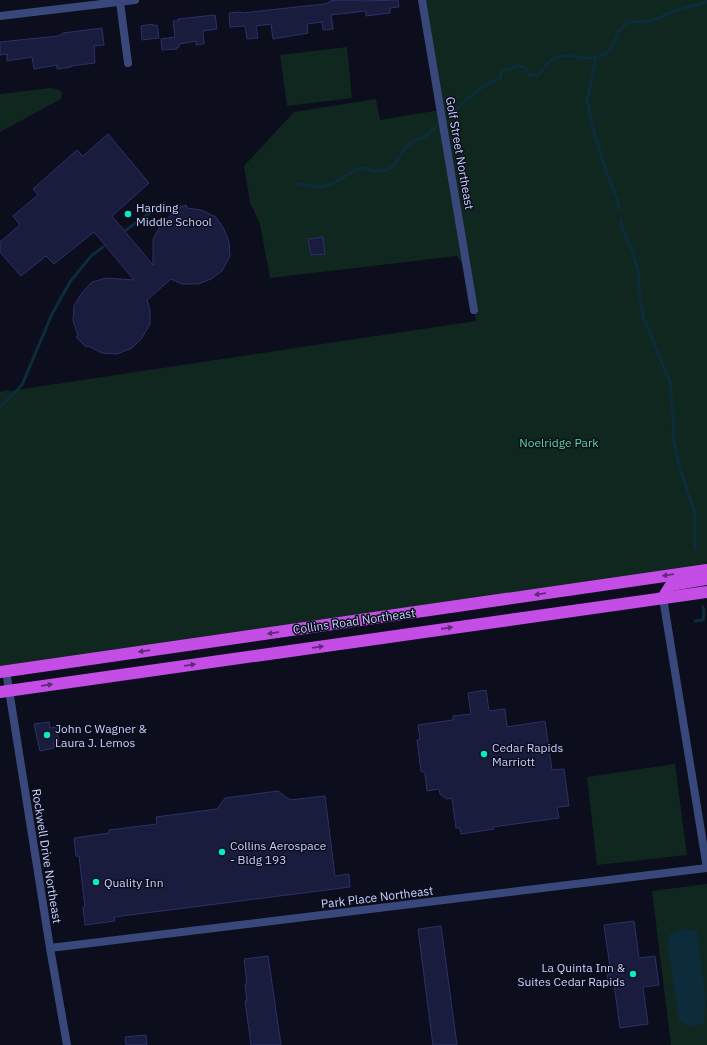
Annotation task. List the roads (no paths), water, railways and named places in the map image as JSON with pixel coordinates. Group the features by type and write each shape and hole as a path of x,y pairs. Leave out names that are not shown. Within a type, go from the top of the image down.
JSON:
{"highway":[{"name":"Collins Road Northeast","path":"3,672 707,570"},
{"path":"663,598 671,585 707,579"},
{"name":"Collins Road Northeast","path":"4,691 707,592"}],"street":[{"path":"0,16 135,0"},
{"name":"Golf Street Northeast","path":"422,0 474,310"},
{"path":"120,2 128,63"},
{"path":"663,598 707,868"},
{"name":"Rockwell Drive Northeast","path":"3,672 4,691 67,1045"},
{"name":"Park Place Northeast","path":"50,948 707,868"}],"water":[{"path":"686,929 697,931 706,998 704,1023 691,1027 679,1020 668,947 670,934"}],"waterway":[{"path":"450,116 479,89 493,81 500,79 502,70 519,66 526,68 530,76 538,75 550,61 560,56 571,55 581,58 594,58 607,53 614,44 618,32 628,22 651,21 677,10 707,2"},
{"path":"596,57 587,101 593,128 619,209"},
{"path":"298,184 319,187 332,184 359,168 368,169 375,172 387,170 394,165 404,149 413,141 425,137 437,126"},
{"path":"126,230 164,203"},
{"path":"621,219 622,228 633,252 638,272 640,300 644,319 670,382 674,443 680,469 695,514 695,549"},
{"path":"0,407 22,385 52,314 70,282 91,256 103,247"},
{"path":"695,621 703,620 703,607"}],"place":[{"name":"Harding Middle School","path":"128,214"},
{"name":"John C Wagner & Laura J. Lemos","path":"47,735"},
{"name":"Cedar Rapids Marriott","path":"484,754"},
{"name":"Collins Aerospace - Bldg 193","path":"222,852"},
{"name":"Quality Inn","path":"96,882"},
{"name":"La Quinta Inn & Suites Cedar Rapids","path":"633,974"}],"park label":[{"name":"Noelridge Park","path":"559,442"}]}
